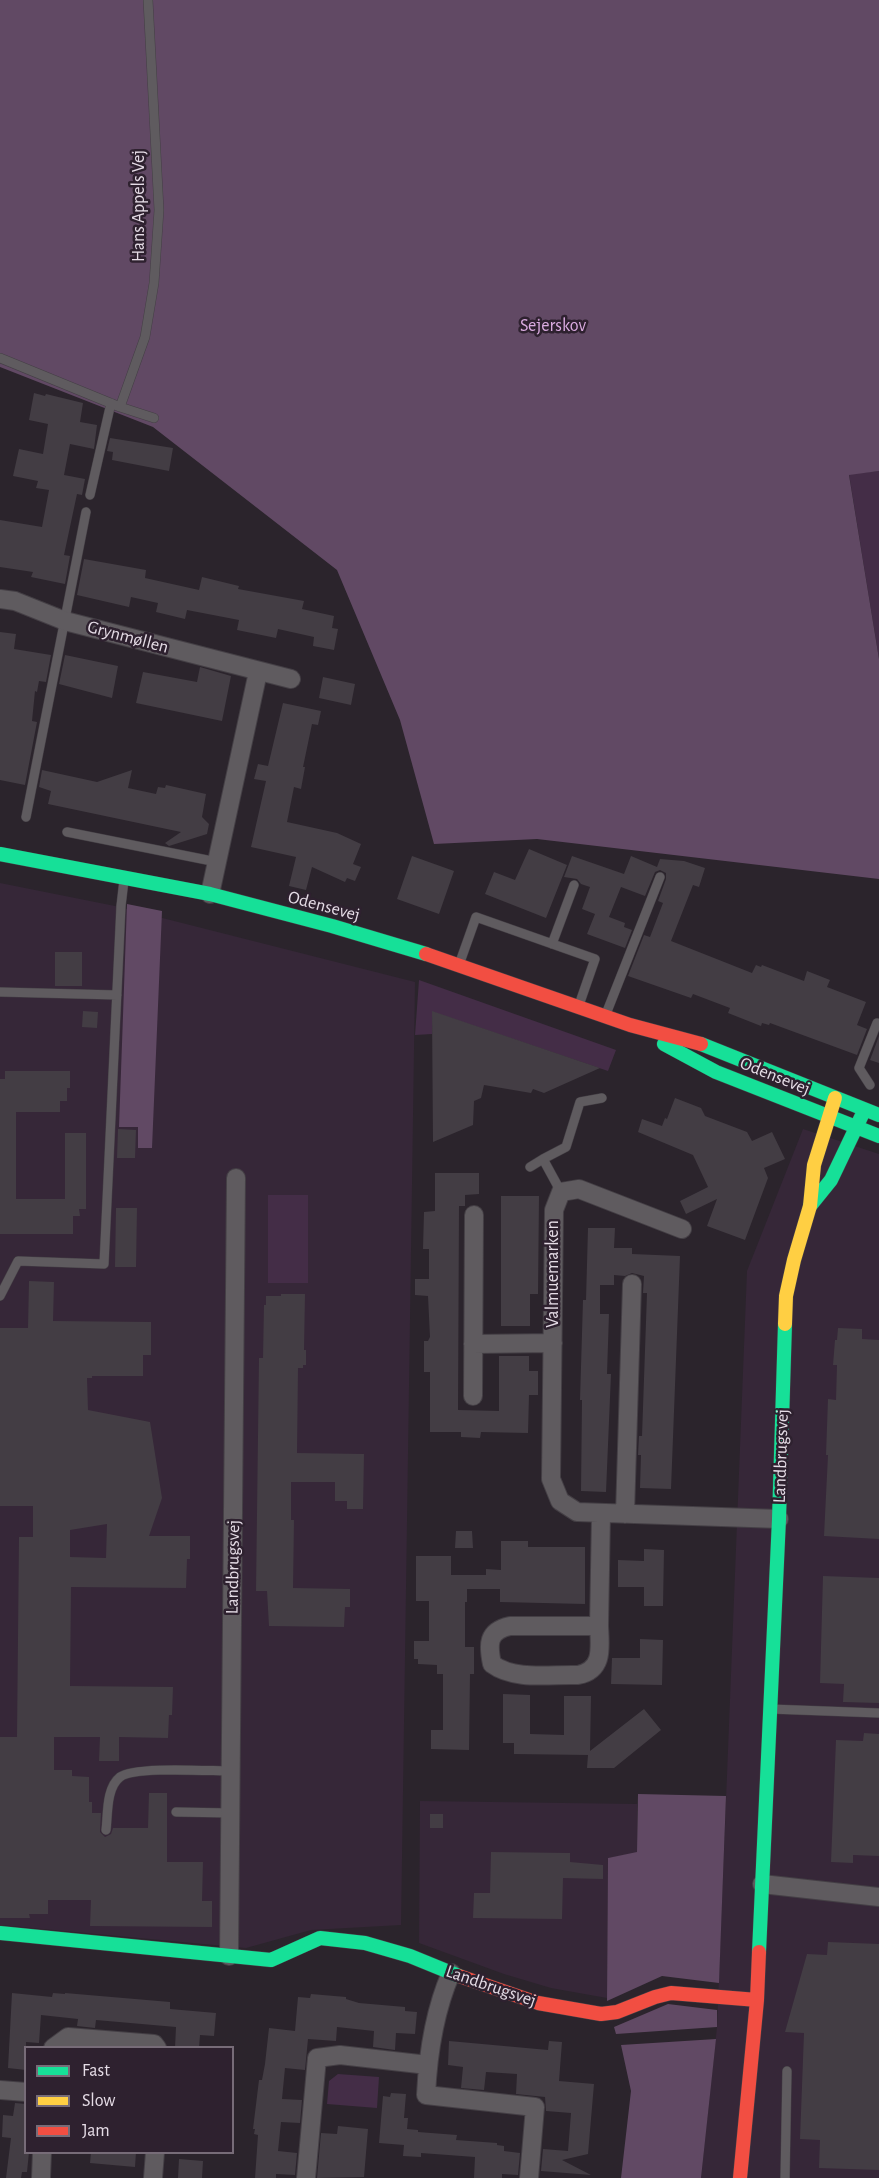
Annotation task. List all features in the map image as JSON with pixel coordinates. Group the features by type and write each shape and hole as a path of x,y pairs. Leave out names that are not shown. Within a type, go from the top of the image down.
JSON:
{"street":[{"name":"Grynmøllen","path":"0,598 15,600 65,621 291,679"},
{"path":"210,894 258,672"},
{"name":"Odensevej","path":"0,854 210,894 332,926 459,964 630,1025 704,1045 836,1098 865,1096 879,1115"},
{"name":"Odensevej","path":"630,1025 716,1072 879,1136"},
{"name":"Landbrugsvej","path":"810,1206 831,1180 855,1127 865,1096"},
{"name":"Landbrugsvej","path":"740,2178 757,2000 779,1519 786,1296 810,1206 814,1165 836,1098"},
{"name":"Landbrugsvej","path":"229,1956 236,1178"},
{"path":"561,1192 579,1189 682,1229"},
{"name":"Valmuemarken","path":"561,1192 554,1210 551,1479 560,1502 577,1512 601,1514 779,1519"},
{"path":"473,1396 474,1215"},
{"path":"625,1514 632,1284"},
{"name":"Valmuemarken","path":"473,1344 552,1343"},
{"path":"599,1626 500,1628 490,1640 489,1650 492,1664 512,1674 578,1675 589,1673 596,1665 600,1655 601,1514"},
{"path":"762,1884 879,1897"},
{"name":"Landbrugsvej","path":"0,1933 271,1960 321,1938 365,1943 410,1956 451,1973 538,2003 601,2014 617,2012 671,1993 757,2000"},
{"path":"451,1973 441,1996 436,2017 428,2065 426,2095 535,2107 529,2178"},
{"path":"56,2046 68,2037 154,2044 156,2046"},
{"path":"306,2178 317,2058 340,2055 428,2065"},
{"path":"0,2090 24,2092"},
{"path":"40,2178 42,2154"},
{"path":"153,2178 155,2154"}],"lane":[{"name":"Hans Appels Vej","path":"90,495 115,405 145,337 154,283 159,210 148,0"},
{"path":"0,358 115,405 154,418"},
{"path":"26,817 86,512"},
{"path":"67,832 217,862"},
{"path":"605,1016 660,877"},
{"path":"0,1296 18,1261 104,1264 124,878"},
{"path":"552,944 574,885"},
{"path":"459,964 476,917 595,959 579,1006"},
{"path":"0,992 117,995"},
{"path":"865,1096 859,1068 877,1023 879,1024"},
{"path":"530,1167 566,1147 580,1101 602,1098"},
{"path":"543,1160 561,1192"},
{"path":"770,1709 879,1713"},
{"path":"106,1830 111,1791 120,1777 138,1771 231,1771"},
{"path":"176,1812 231,1813"},
{"path":"785,2178 787,2071"}],"shaded area":[{"path":"879,471 879,659 849,474"},
{"path":"0,883 115,906 415,982 401,1925 311,1930 246,1948 0,1925"},
{"path":"419,980 616,1050 608,1071 433,1012 432,1034 415,1035"},
{"path":"803,1129 879,1154 879,2178 701,2178 717,2027 747,1271"},
{"path":"268,1195 308,1195 308,1283 268,1283"},
{"path":"420,1801 637,1804 637,1853 608,1858 607,1998 551,1988 504,1974 419,1943"},
{"path":"338,2074 379,2077 377,2108 327,2104 329,2081"}],"green space":[{"name":"Sejerskov","path":"0,0 879,0 879,471 849,475 879,659 879,879 537,839 434,844 400,720 337,570 153,427 0,367"},
{"path":"127,904 162,911 152,1148 138,1148 138,1127 119,1127"},
{"path":"638,1794 726,1796 719,1983 662,1976 607,2001 608,1858 637,1852"},
{"path":"668,2004 717,2010 717,2027 616,2034 614,2027"},
{"path":"716,2039 701,2178 621,2178 631,2091 621,2045"}],"building":[{"path":"34,393 83,403 80,422 97,425 94,449 70,444 64,475 85,479 82,495 77,494 64,555 70,556 65,584 31,577 33,572 0,567 0,520 42,527 49,490 36,488 38,481 13,476 19,449 43,454 48,424 29,420"},
{"path":"110,438 173,448 169,471 112,460 113,452 107,451"},
{"path":"84,559 146,570 145,578 199,590 202,577 239,586 238,589 304,601 302,609 334,616 332,628 338,629 334,650 313,646 314,637 278,629 276,638 237,630 239,620 187,610 185,619 156,612 158,603 131,597 129,607 77,595"},
{"path":"0,632 16,634 14,649 51,655 46,682 39,681 37,692 35,691 32,721 37,722 25,785 0,780"},
{"path":"65,655 118,666 112,698 59,684"},
{"path":"200,667 231,676 222,721 136,703 143,672 197,682"},
{"path":"323,677 355,684 351,705 319,698"},
{"path":"283,703 321,711 318,725 312,724 301,789 294,787 287,822 337,833 361,844 353,864 361,867 355,881 347,878 345,882 312,867 306,890 289,886 296,857 251,847 266,781 254,779 258,764 268,766"},
{"path":"42,770 97,782 132,770 128,788 156,794 158,787 165,788 166,785 206,794 202,817 209,824 207,834 169,846 165,843 181,832 48,804 51,791 39,787"},
{"path":"529,849 567,865 546,918 485,894 494,872 515,880"},
{"path":"412,856 454,871 439,914 397,899"},
{"path":"572,856 624,874 631,856 657,867 660,859 684,861 705,868 699,887 693,885 671,941 752,973 756,965 761,967 762,965 804,981 807,971 830,980 827,987 866,1002 857,1025 867,1029 857,1055 770,1023 769,1025 762,1023 761,1026 728,1013 730,1008 693,994 691,998 628,976 644,935 650,937 663,903 658,901 666,873 660,870 655,872 645,896 621,887 609,917 625,923 624,927 632,930 625,948 587,934 595,914 582,909 590,887 581,884 577,879 564,877"},
{"path":"55,952 82,952 82,986 55,986"},
{"path":"83,1011 98,1012 97,1028 82,1027"},
{"path":"432,1011 600,1068 544,1093 533,1089 531,1093 484,1085 481,1098 474,1101 473,1125 433,1142"},
{"path":"879,1036 879,1063 870,1060"},
{"path":"5,1071 70,1071 67,1101 60,1101 60,1112 16,1112 16,1199 65,1199 65,1133 86,1133 86,1209 79,1209 80,1216 73,1216 73,1234 0,1234 0,1079 5,1079"},
{"path":"675,1098 701,1108 705,1116 747,1132 752,1141 772,1132 785,1159 764,1168 768,1178 745,1240 707,1226 717,1199 686,1214 680,1201 708,1187 693,1155 638,1132 642,1119 662,1126"},
{"path":"118,1129 136,1130 135,1158 117,1158"},
{"path":"435,1173 479,1173 479,1194 465,1195 465,1206 459,1206 458,1410 499,1411 499,1356 529,1356 529,1371 538,1371 538,1395 529,1395 528,1433 481,1432 480,1438 461,1437 461,1432 430,1432 430,1372 424,1372 424,1341 428,1341 430,1337 428,1296 415,1295 415,1279 429,1279 429,1249 423,1249 424,1212 435,1211"},
{"path":"501,1196 539,1196 538,1294 530,1294 530,1326 501,1326"},
{"path":"116,1208 137,1208 136,1267 115,1267"},
{"path":"588,1228 615,1228 614,1248 632,1248 632,1254 680,1256 671,1489 640,1488 641,1455 638,1455 639,1436 642,1436 647,1293 643,1293 644,1276 632,1273 625,1276 614,1275 614,1285 600,1285 600,1314 609,1314 607,1374 611,1374 606,1492 581,1491 582,1400 580,1400"},
{"path":"29,1281 54,1282 53,1321 151,1322 151,1355 143,1355 143,1376 92,1376 92,1378 87,1378 88,1410 150,1422 162,1498 149,1536 190,1536 186,1588 71,1587 70,1686 173,1687 168,1738 119,1737 119,1761 99,1761 100,1737 54,1737 54,1770 72,1770 72,1776 89,1777 89,1802 92,1802 92,1813 101,1813 100,1832 105,1837 111,1834 113,1828 148,1828 149,1793 167,1793 167,1862 203,1862 202,1901 212,1901 212,1927 90,1926 91,1900 48,1900 48,1914 29,1914 30,1918 0,1918 0,1737 17,1737 19,1537 33,1537 33,1506 0,1506 0,1328 28,1328","holes":["107,1524 106,1558 70,1557 70,1530"]},
{"path":"281,1294 305,1294 306,1365 298,1368 297,1453 364,1454 363,1509 347,1509 347,1501 335,1501 335,1482 291,1482 291,1520 294,1520 293,1588 350,1589 350,1607 345,1607 344,1627 269,1626 267,1591 256,1591 259,1358 263,1358 266,1296 281,1296"},
{"path":"838,1328 862,1329 862,1339 879,1340 879,1539 824,1536 828,1399 836,1400 837,1365 833,1365"},
{"path":"456,1531 472,1531 473,1548 455,1548"},
{"path":"501,1541 528,1541 528,1547 585,1547 585,1604 500,1602 500,1589 467,1589 465,1647 474,1647 474,1674 470,1674 469,1750 431,1749 431,1730 443,1730 443,1674 437,1674 437,1665 418,1664 418,1659 414,1659 414,1641 429,1641 429,1601 416,1601 416,1556 451,1556 451,1575 486,1575 486,1569 501,1570"},
{"path":"644,1549 664,1550 663,1606 644,1606 644,1587 618,1587 618,1560 644,1561"},
{"path":"823,1576 879,1578 879,1703 843,1702 844,1684 820,1683"},
{"path":"640,1639 663,1640 662,1685 611,1684 612,1658 640,1658"},
{"path":"503,1694 530,1695 530,1734 564,1735 564,1696 591,1696 590,1751 644,1709 661,1730 614,1768 587,1768 588,1755 514,1754 514,1743 503,1743"},
{"path":"864,1733 879,1734 879,1856 853,1855 853,1863 831,1862 836,1740 863,1741"},
{"path":"430,1814 443,1814 443,1828 430,1828"},
{"path":"491,1852 570,1853 570,1862 603,1865 603,1879 563,1878 562,1919 473,1918 474,1893 490,1893"},
{"path":"828,1942 879,1944 879,2170 819,2168 820,2140 800,2139 804,2033 785,2032 807,1954 827,1955"},
{"path":"12,1993 52,1997 53,1993 65,1993 170,2002 170,2009 216,2013 214,2036 200,2035 199,2046 175,2046 176,2027 96,2020 95,2028 77,2026 78,2019 41,2015 39,2043 26,2042 24,2046 24,2070 8,2068"},
{"path":"311,1994 346,1997 346,1999 359,2003 405,2007 405,2011 417,2012 415,2034 396,2033 395,2050 373,2047 374,2031 337,2027 336,2041 308,2039 305,2070 285,2068 282,2099 302,2100 300,2123 281,2122 278,2151 297,2153 295,2175 276,2174 276,2178 255,2178 258,2135 254,2134 255,2129 253,2129 269,2028 295,2031 298,1997 310,1998"},
{"path":"449,2041 548,2050 549,2041 562,2042 559,2081 594,2084 588,2154 562,2160 591,2175 541,2171 543,2149 568,2151 571,2113 546,2111 545,2097 516,2094 517,2074 486,2072 484,2090 461,2088 463,2067 448,2065"},
{"path":"391,2093 406,2094 404,2118 408,2118 407,2129 457,2135 456,2140 497,2143 497,2145 504,2146 504,2151 520,2153 518,2175 502,2174 502,2178 474,2178 475,2157 421,2153 421,2157 403,2156 404,2145 379,2143 383,2096 390,2097"},
{"path":"15,2103 24,2104 24,2154 29,2154 27,2172 22,2172 21,2178 6,2178 11,2138 2,2137 3,2115 13,2116"},
{"path":"338,2126 368,2129 364,2177 317,2178 321,2133 337,2134"},
{"path":"91,2154 136,2154 135,2167 90,2163"},
{"path":"179,2159 203,2161 202,2178 178,2178"}],"traffic: fast":[{"path":"0,854 210,894 332,926 426,954"},
{"path":"664,1044 716,1072 879,1136"},
{"path":"701,1044 879,1115"},
{"path":"810,1206 831,1180 863,1113"},
{"path":"759,1952 779,1519 785,1324"},
{"path":"0,1933 271,1960 320,1938 365,1943 410,1956 459,1976"}],"traffic: slow":[{"path":"785,1324 786,1296 810,1206 814,1165 835,1098"}],"traffic: jam":[{"path":"426,954 630,1025 701,1044"},
{"path":"740,2178 757,2000 759,1952"},
{"path":"459,1976 538,2003 601,2014 617,2012 671,1993 757,2000"}]}
